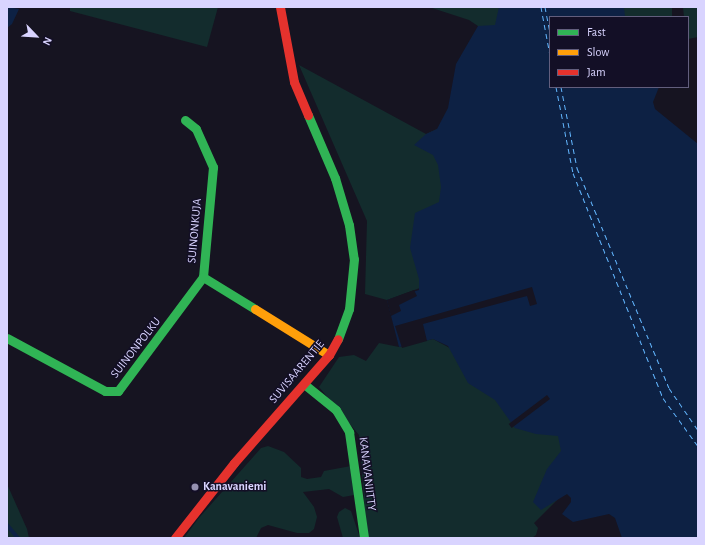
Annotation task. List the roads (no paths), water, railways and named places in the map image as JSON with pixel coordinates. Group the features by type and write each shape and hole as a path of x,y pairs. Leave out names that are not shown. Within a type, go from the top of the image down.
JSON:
{"street":[{"name":"SUVISAARENTIE","path":"175,538 196,508 330,355 337,342 349,309 353,284 352,241 335,178 294,82 280,7"},
{"name":"SUINONKUJA","path":"185,120 196,129 213,167 203,277 330,355"},
{"name":"SUINONPOLKU","path":"7,338 105,391 118,391 203,277"},
{"name":"KANAVANIITTY","path":"304,384 336,410 349,432 364,538"}],"water":[{"path":"7,7 19,9 12,24 7,28"},
{"path":"499,7 624,7 625,16 549,16 549,88 659,88 653,102 655,109 698,144 698,538 622,538 615,518 609,514 573,522 562,514 571,502 571,498 567,494 541,510 533,502 547,469 561,451 558,436 536,434 515,428 495,400 468,383 448,346 433,339 399,347 387,300 419,290 419,279 410,248 415,213 439,202 441,187 438,165 433,155 414,145 426,134 437,129 448,108 456,64 478,26 495,25"}],"waterway":[{"path":"7,525 18,538"}],"place":[{"name":"Kanavaniemi","path":"195,487"}]}
